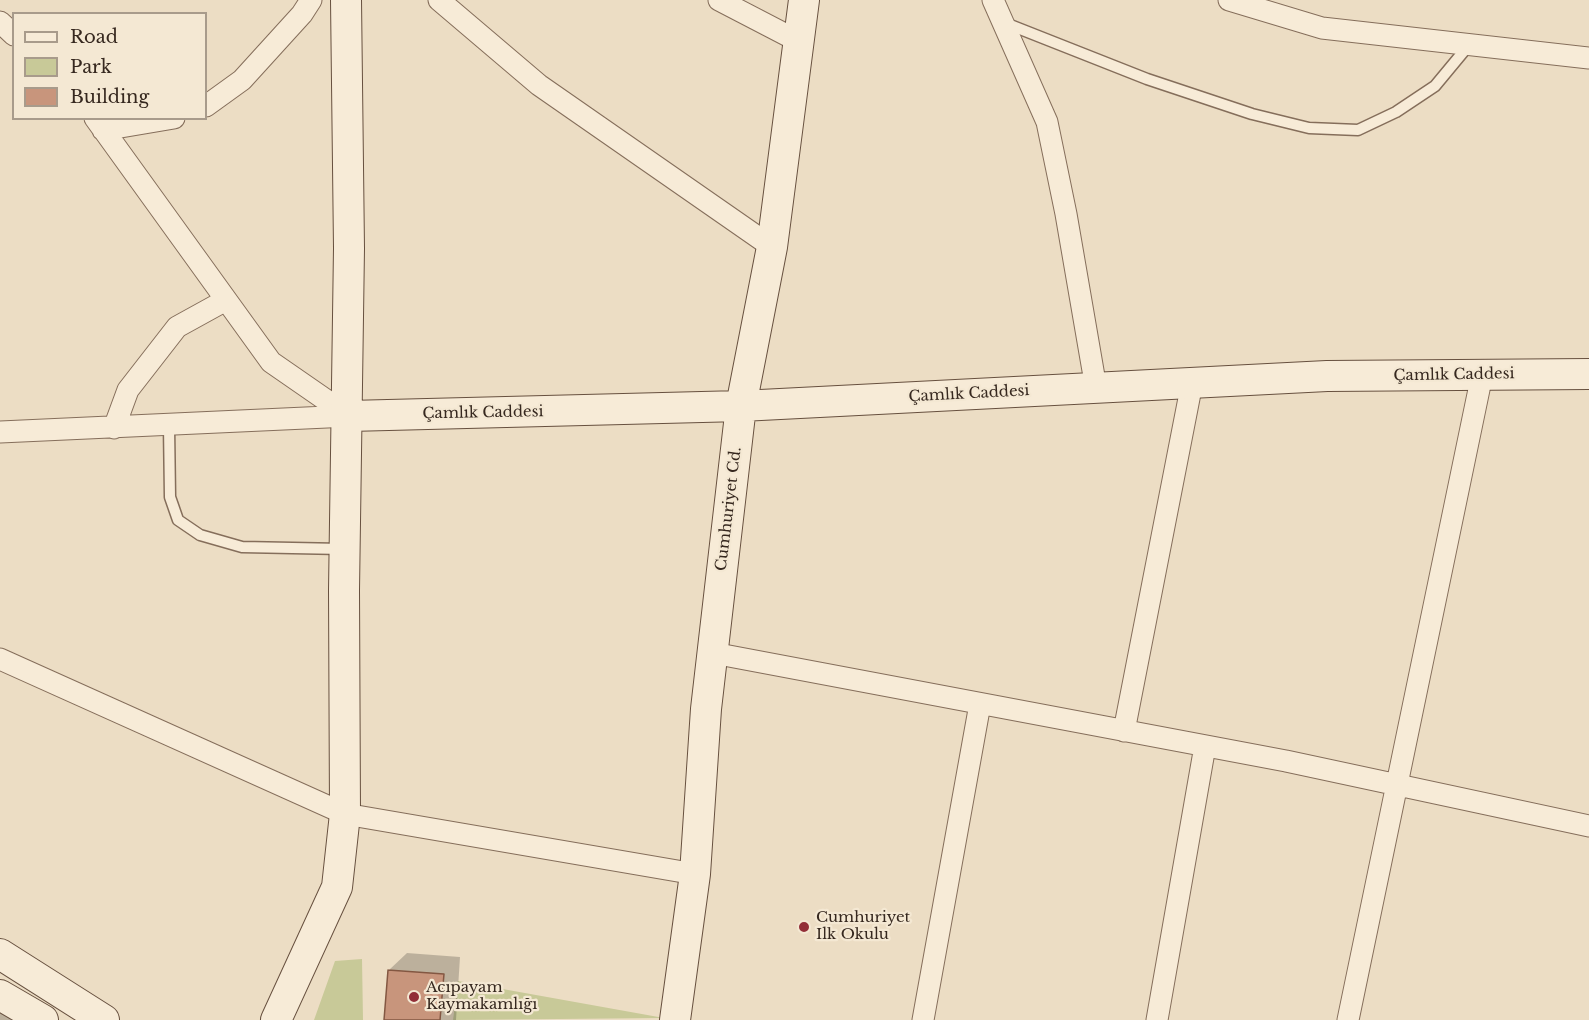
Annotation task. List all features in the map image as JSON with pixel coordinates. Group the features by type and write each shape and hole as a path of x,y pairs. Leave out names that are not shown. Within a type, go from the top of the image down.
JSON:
{"street":[{"path":"207,105 242,80 302,14 311,0"},
{"path":"276,1020 337,887 345,814 345,549 349,416 346,0"},
{"path":"439,0 539,85 772,247"},
{"path":"719,0 798,41"},
{"name":"Cumhuriyet Cd.","path":"675,1020 695,874 706,709 741,406 772,247 804,0"},
{"path":"993,0 1047,122 1066,214 1096,388"},
{"path":"1229,0 1322,28 1589,58"},
{"path":"0,22 12,33"},
{"path":"99,124 149,120"},
{"path":"99,124 271,362 349,416"},
{"path":"114,428 128,390 177,327 226,300"},
{"name":"Çamlık Caddesi","path":"349,416 741,406 1328,376 1589,374"},
{"path":"1348,1020 1399,785 1482,375"},
{"path":"1124,730 1192,383"},
{"path":"0,432 349,416"},
{"path":"713,653 1124,730 1589,826"},
{"path":"0,659 345,814 695,874"},
{"path":"923,1020 980,704"},
{"path":"1157,1020 1205,746"},
{"path":"0,954 104,1020"},
{"path":"0,994 43,1020"}],"lane":[{"path":"1005,23 1147,79 1252,114 1309,128 1358,130 1396,112 1435,86 1469,45"},
{"path":"169,426 170,497 178,520 200,535 242,547 345,549"}],"green space":[{"path":"362,959 363,1020 314,1020 335,961"},
{"path":"458,981 664,1018 453,1020"}],"building":[{"name":"Acıpayam Kaymakamlığı","path":"388,970 444,974 440,1020 384,1020"}],"place":[{"name":"Cumhuriyet Ilk Okulu","path":"804,927"},
{"name":"Acıpayam Kaymakamlığı","path":"414,997"}]}
